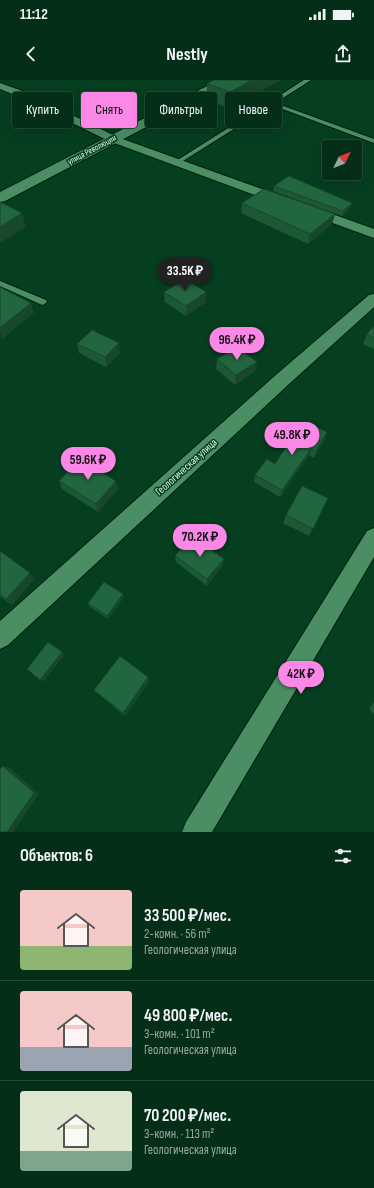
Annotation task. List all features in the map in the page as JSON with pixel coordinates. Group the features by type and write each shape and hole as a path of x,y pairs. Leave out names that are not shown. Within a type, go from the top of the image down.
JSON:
{"street":[{"name":"улица Революции","path":"0,198 228,80"},
{"path":"0,86 21,94 113,139 374,234"},
{"name":"Геологическая улица","path":"0,637 283,379 374,299"},
{"path":"196,832 374,538"}],"lane":[{"path":"282,96 308,80"},
{"path":"282,107 374,141"},
{"path":"176,163 231,128"},
{"path":"0,283 43,302"}],"building":[{"path":"214,80 252,80 230,92 207,84"},
{"path":"289,176 352,203 343,211 274,186"},
{"path":"264,189 335,214 310,234 242,203"},
{"path":"0,202 22,213 0,227"},
{"path":"185,279 206,292 186,306 164,292"},
{"path":"0,287 31,303 0,328"},
{"path":"374,326 374,338 367,334"},
{"path":"92,330 119,343 105,357 77,344"},
{"path":"237,347 257,362 236,375 217,359"},
{"path":"303,421 327,432 316,451 311,449 282,490 255,475 267,459 275,464"},
{"path":"80,459 116,481 96,504 59,481"},
{"path":"302,486 328,498 313,529 286,515"},
{"path":"192,536 224,559 207,579 175,556"},
{"path":"0,551 30,573 6,599 0,594"},
{"path":"104,582 123,594 107,616 88,603"},
{"path":"48,642 62,652 40,680 27,669"},
{"path":"120,656 148,677 123,713 94,690"},
{"path":"3,766 34,793 7,832 0,832 0,769"}]}
